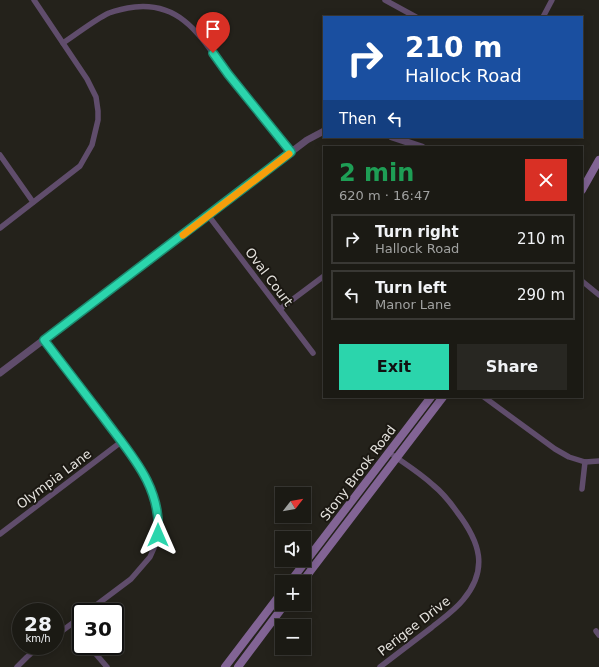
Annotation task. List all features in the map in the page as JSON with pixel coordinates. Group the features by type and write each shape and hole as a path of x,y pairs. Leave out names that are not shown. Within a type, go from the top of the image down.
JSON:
{"main road":[{"path":"583,188 599,160"},
{"name":"Stony Brook Road","path":"295,575 430,398"},
{"name":"Stony Brook Road","path":"308,575 442,398"},
{"path":"225,667 275,601"},
{"path":"238,667 280,611"}],"street":[{"path":"0,228 80,166 92,145 98,120 96,97 87,79 34,0"},
{"path":"386,0 414,16"},
{"path":"544,16 552,0"},
{"path":"63,43 109,13 129,8 147,6 164,10 178,16 191,26 198,34 291,152"},
{"path":"1,369 44,340 307,140 323,132"},
{"path":"395,138 419,146"},
{"path":"0,155 33,202"},
{"name":"Oval Court","path":"208,215 313,353"},
{"path":"280,309 323,277"},
{"path":"583,282 594,292 599,294"},
{"path":"44,340 140,465 155,499 158,513 158,535 150,557 131,579 99,603"},
{"path":"485,398 555,449 569,457 585,462 599,461"},
{"name":"Olympia Lane","path":"0,534 121,442"},
{"name":"Perigee Drive","path":"380,667 453,611 472,589 477,579 479,569 479,558 475,541 463,520 442,493 389,452"},
{"path":"582,489 585,462"},
{"path":"64,630 72,624"},
{"path":"17,667 29,655"},
{"path":"96,655 106,667"}],"slow traffic":[{"path":"183,235 289,154"}],"route":[{"path":"158,535 158,513 155,499 140,465 44,340 291,152 228,74 213,53"}]}
